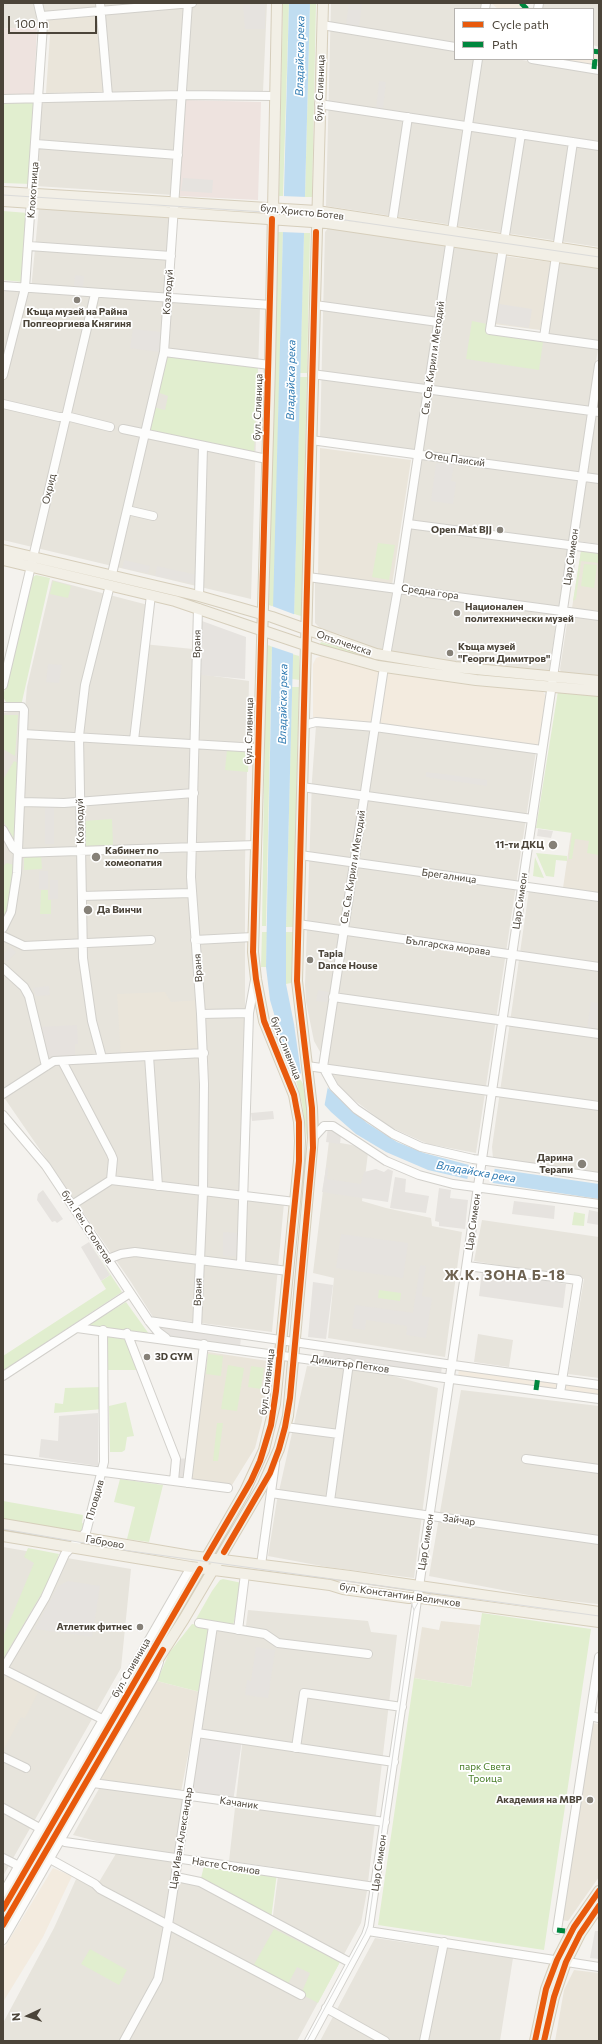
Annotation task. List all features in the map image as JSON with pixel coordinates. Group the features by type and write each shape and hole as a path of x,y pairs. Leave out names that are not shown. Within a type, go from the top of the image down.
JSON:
{"main road":[{"name":"бул. Сливница","path":"3,1925 193,1571 206,1558 251,1481 264,1450 273,1417 299,1161 298,1116 290,1084 264,1021 256,979 253,937 258,748 265,615 267,459 275,219 274,96 277,3"},
{"name":"бул. Сливница","path":"3,1909 51,1834 220,1559 276,1460 285,1427 294,1356 313,1138 311,1097 297,989 304,725 303,644 308,577 312,374 315,305 314,211 323,3"},
{"name":"бул. Христо Ботев","path":"3,192 33,198 174,207 275,208 314,211 392,224 451,237"},
{"name":"бул. Христо Ботев","path":"3,201 33,198"},
{"name":"бул. Христо Ботев","path":"174,207 451,237 556,252 599,263"},
{"name":"бул. Христо Ботев","path":"556,252 599,254"},
{"name":"Опълченска","path":"3,550 31,562"},
{"name":"Опълченска","path":"3,560 31,562 111,580 199,596 265,615 386,656 553,682 599,691"},
{"name":"Опълченска","path":"111,580 151,595 198,608 303,644 360,662 384,667 476,680 553,682 599,681"},
{"name":"Габрово","path":"3,1524 206,1558"},
{"name":"Габрово","path":"3,1536 70,1547 193,1571"},
{"name":"бул. Константин Величков","path":"206,1558 599,1612"},
{"name":"бул. Константин Величков","path":"193,1571 213,1570 245,1574 330,1585 378,1594 599,1622"},
{"path":"544,2041 562,1961 574,1927 599,1891"},
{"path":"535,2041 546,1989 562,1961 599,1906"}],"street":[{"name":"Клокотница","path":"3,375 26,288 43,25 38,3"},
{"name":"Козлодуй","path":"102,1058 89,1008 82,944 79,736 85,685 164,352 188,3"},
{"path":"42,16 101,7 194,3"},
{"path":"101,7 108,96"},
{"path":"322,25 454,47"},
{"name":"Св. Св. Кирил и Методий","path":"386,656 408,524 478,60"},
{"path":"538,60 599,70"},
{"path":"3,99 182,95 274,96"},
{"path":"319,104 599,146"},
{"path":"392,224 408,117"},
{"path":"521,134 490,330 599,345"},
{"path":"544,337 573,142"},
{"path":"36,144 178,155"},
{"path":"29,246 171,256"},
{"path":"3,286 95,294 271,305"},
{"name":"Охрид","path":"3,685 95,294"},
{"path":"315,305 438,322"},
{"path":"164,352 270,365"},
{"name":"Цар Симеон","path":"309,2041 368,1931 582,477 596,411 599,365"},
{"path":"312,374 596,411"},
{"path":"3,404 110,427"},
{"path":"123,429 203,447 267,459"},
{"name":"Отец Паисий","path":"311,440 599,479"},
{"path":"199,596 203,447"},
{"path":"127,510 153,516"},
{"path":"408,524 599,549"},
{"name":"Средна гора","path":"308,577 599,616"},
{"path":"134,740 151,595"},
{"name":"Враня","path":"196,1328 203,1192 204,1053 191,893 198,608"},
{"name":"Св. Св. Кирил и Методий","path":"320,1067 344,930 384,667"},
{"path":"3,707 24,708 19,854 16,890 11,912 3,928"},
{"path":"304,725 316,722 375,727 542,750"},
{"path":"23,734 79,736 258,748"},
{"path":"302,787 532,819"},
{"path":"21,802 80,802 194,793"},
{"path":"3,830 13,848 19,854 192,846 256,845"},
{"name":"Брегалница","path":"300,855 599,897"},
{"path":"82,896 191,893"},
{"name":"Българска морава","path":"298,924 599,967"},
{"path":"3,936 24,946 151,940"},
{"path":"195,940 253,937"},
{"path":"3,968 24,987 29,996 46,1066"},
{"path":"241,1265 249,1013 256,979"},
{"path":"333,997 599,1034"},
{"path":"201,1014 249,1013"},
{"path":"3,1094 54,1061 204,1053"},
{"path":"149,1056 158,1186"},
{"path":"62,1061 111,1154 113,1160 111,1180"},
{"path":"307,1066 599,1106"},
{"path":"320,1067 345,1100 368,1119 393,1134 434,1151 482,1162 599,1177"},
{"name":"бул. Ген. Столетов","path":"3,1115 38,1156 149,1321 158,1332 168,1339"},
{"path":"313,1138 324,1126 333,1126 373,1154 404,1170 448,1182 478,1185 599,1204"},
{"path":"72,1205 111,1180 295,1202"},
{"path":"108,1259 121,1254 134,1252 288,1271"},
{"path":"467,1266 578,1280 560,1393"},
{"path":"3,1376 130,1293"},
{"name":"Димитър Петков","path":"149,1321 452,1365 599,1384"},
{"name":"Димитър Петков","path":"78,1328 103,1330 349,1363 599,1399"},
{"name":"Пловдив","path":"82,1538 86,1532 103,1472 103,1330"},
{"path":"127,1334 176,1459 174,1481"},
{"path":"188,1483 204,1344"},
{"path":"330,1501 349,1363"},
{"path":"285,1427 339,1434"},
{"path":"3,1458 228,1488"},
{"path":"526,1459 599,1469"},
{"path":"261,1565 276,1460"},
{"name":"Зайчар","path":"271,1493 599,1540"},
{"path":"82,1538 70,1547 65,1554 45,1598 3,1669 104,1720"},
{"name":"бул. Сливница","path":"3,1940 50,1859 51,1834 104,1720 193,1571"},
{"path":"238,1630 245,1574"},
{"path":"199,1623 265,1634 278,1643 368,1654"},
{"name":"Цар Иван Александър","path":"124,2041 158,1979 176,1877 213,1626"},
{"name":"бул. Сливница","path":"3,1893 19,1866 51,1834 93,1783 154,1677 163,1650"},
{"path":"557,1930 595,1717 599,1657"},
{"path":"296,1748 304,1693 402,1707"},
{"path":"197,1733 394,1762"},
{"path":"3,1756 26,1768"},
{"name":"Качаник","path":"93,1783 384,1822"},
{"name":"Насте Стоянов","path":"3,1808 65,1842 375,1887"},
{"path":"3,1858 19,1866"},
{"path":"50,1859 95,1884 100,1889 301,1995"},
{"path":"176,1877 200,1882 351,1963"},
{"path":"368,1931 599,1967"},
{"path":"424,2041 444,1942"},
{"path":"326,2008 385,2041"}],"shaded area":[{"path":"3,3 267,3 263,92 180,93 173,195 36,186 41,100 109,97 103,8 36,14 37,26 3,29"},
{"path":"331,3 482,3 481,8 454,8 454,60 522,60 599,71 599,247 326,206"},
{"path":"349,3 362,3 359,27 346,25"},
{"path":"491,3 518,3 523,8 497,8"},
{"path":"540,3 599,3 599,47 594,45 594,8 539,8"},
{"path":"265,4 265,29 245,29 243,5"},
{"path":"98,14 104,92 46,93 50,35 47,35 48,18"},
{"path":"37,26 34,95 3,95 3,29"},
{"path":"594,49 599,51 599,67 554,60 594,60"},
{"path":"379,81 386,82 383,109 376,108"},
{"path":"185,100 261,102 258,200 180,196 178,193"},
{"path":"183,178 213,180 212,193 181,191"},
{"path":"39,207 172,218 166,301 260,307 251,599 3,540 3,288 31,290"},
{"path":"329,227 496,252 498,255 489,326 547,334 559,263 599,268 599,342 549,671 476,665 394,654 378,650 342,635 321,629 315,623 315,583 317,581 396,592 419,454 320,438 325,232"},
{"path":"503,256 551,262 540,330 494,324"},
{"path":"75,275 84,276 83,287 74,286"},
{"path":"499,304 532,309 529,328 496,323"},
{"path":"133,329 161,332 159,352 130,348"},
{"path":"599,394 599,544 577,541"},
{"path":"320,448 411,460 392,585 318,574"},
{"path":"436,463 454,465 451,481 456,482 453,504 431,501"},
{"path":"581,551 599,554 599,613 572,608"},
{"path":"124,560 150,566 148,573 122,568"},
{"path":"157,566 197,575 195,584 155,576"},
{"path":"52,580 148,605 143,644 193,649 192,673 249,681 245,863 245,1053 240,1198 284,1203 272,1332 153,1317 131,1282 3,1096 3,713 25,709 27,687"},
{"path":"571,616 599,620 599,679 561,673 560,669 568,617"},
{"path":"202,621 246,637 245,679 201,675"},
{"path":"321,656 360,667 391,673 543,692 546,696 539,746 313,719 313,664 316,658"},
{"path":"48,664 62,665 59,683 46,682"},
{"path":"316,726 421,736 536,751 476,1153 428,1144 390,1127 342,1091 314,1041 306,1002 305,985 312,780"},
{"path":"426,772 487,780 487,786 426,777"},
{"path":"45,805 54,805 54,844 45,844"},
{"path":"538,829 553,831 551,838 537,836"},
{"path":"571,833 599,837 599,893 563,888"},
{"path":"39,871 48,871 48,889 39,889"},
{"path":"50,880 58,880 58,899 50,899"},
{"path":"529,890 599,900 599,1174 493,1159 492,1147"},
{"path":"10,947 16,952 7,962 3,958 3,955"},
{"path":"49,986 50,995 36,996 33,988"},
{"path":"318,990 329,992 327,1002 316,1001"},
{"path":"165,992 171,1002 200,1000 204,1053 121,1057 117,994"},
{"path":"591,1002 599,1003 597,1030 587,1029"},
{"path":"77,1025 78,1044 75,1044 75,1056 47,1057 42,1027"},
{"path":"273,1111 274,1119 252,1121 251,1113"},
{"path":"328,1127 341,1135 340,1144 326,1142"},
{"path":"329,1141 352,1145 368,1153 362,1201 431,1218 432,1226 462,1232 445,1357 328,1338 334,1278 313,1273"},
{"path":"326,1168 328,1168 327,1179 361,1184 364,1172 376,1169 384,1172 388,1169 393,1171 388,1202 322,1192"},
{"path":"395,1177 406,1179 405,1192 429,1196 426,1213 390,1208"},
{"path":"439,1188 451,1190 450,1198 468,1200 465,1229 439,1226 439,1222 435,1221"},
{"path":"43,1190 63,1219 57,1223 55,1221 52,1222 37,1200 38,1194"},
{"path":"514,1201 555,1206 554,1219 512,1214"},
{"path":"589,1210 599,1212 599,1225 587,1223"},
{"path":"482,1220 599,1237 599,1378 568,1374 584,1279 474,1261"},
{"path":"223,1232 241,1233 241,1257 223,1256"},
{"path":"341,1234 408,1243 403,1278 336,1268"},
{"path":"89,1242 110,1275 101,1281 81,1247"},
{"path":"420,1265 426,1266 422,1296 432,1298 426,1338 406,1335 407,1326 366,1320 365,1330 352,1328 355,1305 413,1313"},
{"path":"482,1271 566,1284 563,1308 479,1296"},
{"path":"313,1282 333,1285 326,1339 308,1337"},
{"path":"156,1326 241,1337 240,1347 166,1337"},
{"path":"478,1334 513,1340 509,1367 474,1362"},
{"path":"324,1349 442,1366 441,1374 323,1358"},
{"path":"208,1352 268,1361 269,1363 262,1421 255,1448 232,1485 191,1479"},
{"path":"307,1366 378,1372 438,1388 414,1578 327,1567 268,1556 277,1500"},
{"path":"459,1367 599,1386 599,1397 458,1378"},
{"path":"461,1390 599,1406 598,1604 544,1598 429,1576"},
{"path":"98,1413 98,1466 39,1457 41,1439 58,1441 59,1416"},
{"path":"190,1458 187,1483 174,1481 176,1459"},
{"path":"3,1547 131,1569 121,1668 3,1876"},
{"path":"68,1581 100,1586 92,1637 35,1629 58,1586"},
{"path":"248,1610 368,1621 371,1632 397,1635 367,1891 361,1923 297,2041 3,2041 3,2023 54,1928 77,1877 96,1887 120,1847 73,1835 100,1787 183,1798 170,1880 198,1883 272,1923 279,1868 229,1861 243,1737 202,1730 217,1630 245,1633"},
{"path":"441,1621 480,1625 471,1687 414,1678 422,1627 439,1630"},
{"path":"256,1647 275,1650 268,1698 245,1695 247,1680 251,1681"},
{"path":"7,1675 39,1691 25,1718 21,1717 3,1751 3,1682"},
{"path":"157,1681 200,1692 181,1792 99,1779"},
{"name":"Академия на МВР","path":"593,1723 599,1724 599,1877 568,1921 561,1920"},
{"path":"197,1733 242,1740 233,1802 188,1796"},
{"path":"53,1868 72,1876 43,1937 3,2002 3,1950"},
{"path":"595,1931 599,1931 599,1959 590,1958"},
{"path":"375,1938 513,1958 500,2041 320,2041"},
{"path":"574,1970 599,1973 599,2041 555,2041 564,1990"}],"green space":[{"path":"283,3 289,3 283,196 279,196"},
{"path":"310,3 316,3 312,197 305,197"},
{"path":"35,100 31,184 3,183 3,101"},
{"path":"3,211 28,213 23,282 3,280"},
{"path":"277,232 283,232 274,607 269,605"},
{"path":"304,233 310,233 307,373 300,373"},
{"path":"472,321 487,324 486,334 543,342 539,370 466,359"},
{"path":"165,353 258,364 254,453 148,430 153,407 165,410 168,396 157,392"},
{"path":"300,377 307,377 301,616 294,614"},
{"path":"378,543 395,545 389,580 372,577"},
{"path":"581,551 599,554 599,563 581,561 576,599 573,601"},
{"path":"584,564 597,565 594,588 581,586"},
{"path":"36,575 50,578 21,706 11,705 6,702 3,697 29,580"},
{"path":"53,581 71,586 68,598 50,594"},
{"path":"321,642 387,662 340,651 320,644"},
{"path":"266,645 272,646 266,926 262,926"},
{"path":"292,654 299,656 300,680 292,679"},
{"path":"292,687 299,687 293,927 286,927"},
{"path":"558,691 599,695 599,855 587,853 589,841 575,839 572,859 569,859 572,833 536,828"},
{"path":"3,715 18,715 15,756 3,749"},
{"path":"227,750 249,752 248,772 225,770"},
{"path":"14,761 18,763 15,840 3,821 3,780"},
{"path":"112,819 113,845 84,846 83,821"},
{"path":"536,853 567,856 567,861 556,860 554,877 546,876"},
{"path":"41,856 42,869 24,870 24,857"},
{"path":"535,857 544,878 533,876"},
{"path":"7,863 14,865 12,892 3,922 3,866"},
{"path":"41,890 48,890 48,900 51,900 51,914 40,914"},
{"path":"262,932 267,932 266,967 261,967"},
{"path":"286,932 293,932 291,983 286,984"},
{"path":"298,1075 302,1080 306,1101 308,1147 302,1103 295,1077"},
{"path":"574,1212 585,1214 584,1226 572,1225"},
{"path":"89,1242 122,1292 3,1371 3,1356 106,1289 101,1281 110,1275"},
{"path":"379,1290 401,1293 400,1301 378,1298"},
{"path":"126,1302 149,1334 88,1325"},
{"path":"106,1333 125,1336 141,1370 105,1370"},
{"path":"208,1354 223,1356 221,1376 206,1374"},
{"path":"228,1365 244,1368 237,1411 221,1409"},
{"path":"251,1366 264,1368 261,1389 248,1387"},
{"path":"102,1387 103,1409 54,1413 55,1403 63,1404 65,1388"},
{"path":"126,1402 134,1436 127,1437 125,1450 122,1452 110,1452 109,1406"},
{"path":"217,1423 223,1423 218,1461 213,1461"},
{"path":"120,1479 163,1485 149,1542 127,1539 135,1507 114,1502"},
{"path":"3,1501 83,1515 82,1523 86,1524 81,1533 3,1519"},
{"path":"28,1548 59,1554 50,1579 3,1659 3,1637 34,1563 24,1557"},
{"path":"223,1579 242,1583 233,1626 196,1619 212,1591 220,1580"},
{"name":"парк Света Троица","path":"482,1613 591,1629 544,1950 378,1925 414,1678 471,1687"},
{"path":"192,1624 210,1627 200,1692 157,1681 169,1653"},
{"path":"205,1862 277,1873 271,1919 200,1882"},
{"path":"274,1929 340,1962 318,2003 301,1994 310,1973 297,1967 287,1986 252,1968"},
{"path":"90,1949 127,1970 119,1985 81,1964"}],"water":[{"name":"Владайска река","path":"289,3 310,3 286,927 286,984 294,1024 301,1043 317,1073 328,1088 367,1123 397,1142 424,1153 469,1165 599,1184 599,1199 467,1179 428,1170 386,1152 356,1134 331,1112 302,1080 284,1048 270,1000 266,967 272,646"}],"pier":[{"path":"281,196 307,197 306,233 281,232"},
{"path":"272,606 296,615 294,654 270,646"},
{"path":"294,1024 310,1059 328,1086 324,1108 297,1076 301,1073"},
{"path":"470,1163 495,1167 492,1185 467,1181"}],"tram line":[{"path":"3,195 311,215 599,257"},
{"path":"3,1529 130,1551 599,1616"},
{"path":"400,1591 409,1597 414,1610"},
{"path":"307,2041 368,1926 414,1610 420,1599 431,1594"}],"marked path":[{"path":"521,3 526,8"},
{"path":"594,69 596,49"},
{"path":"536,1390 538,1376"},
{"path":"557,1930 565,1931"}],"cycle path":[{"path":"206,1558 251,1481 260,1461 271,1425 276,1391 299,1161 299,1122 294,1095 264,1021 256,979 253,952 272,219"},
{"path":"224,1552 270,1473 285,1427 290,1398 313,1148 312,1108 297,981 316,232"},
{"path":"3,1909 200,1569"},
{"path":"3,1925 163,1650"},
{"path":"535,2041 546,1989 557,1960 574,1927 599,1891"},
{"path":"544,2041 554,1997 566,1962 580,1934 599,1906"}],"place":[{"name":"Къща музей на Райна Попгеоргиева Княгиня","path":"77,300"},
{"name":"Open Mat BJJ","path":"500,530"},
{"name":"Национален политехнически музей","path":"457,613"},
{"name":"Къща музей \"Георги Димитров\"","path":"450,653"},
{"name":"11-ти ДКЦ","path":"553,845"},
{"name":"Кабинет по хомеопатия","path":"96,857"},
{"name":"Да Винчи","path":"88,910"},
{"name":"Tapia Dance House","path":"310,960"},
{"name":"Дарина Терапи","path":"582,1164"},
{"name":"3D GYM","path":"147,1357"},
{"name":"Атлетик фитнес","path":"140,1627"},
{"name":"Академия на МВР","path":"590,1800"}],"district":[{"name":"Ж.К. ЗОНА Б-18","path":"505,1275"}]}
